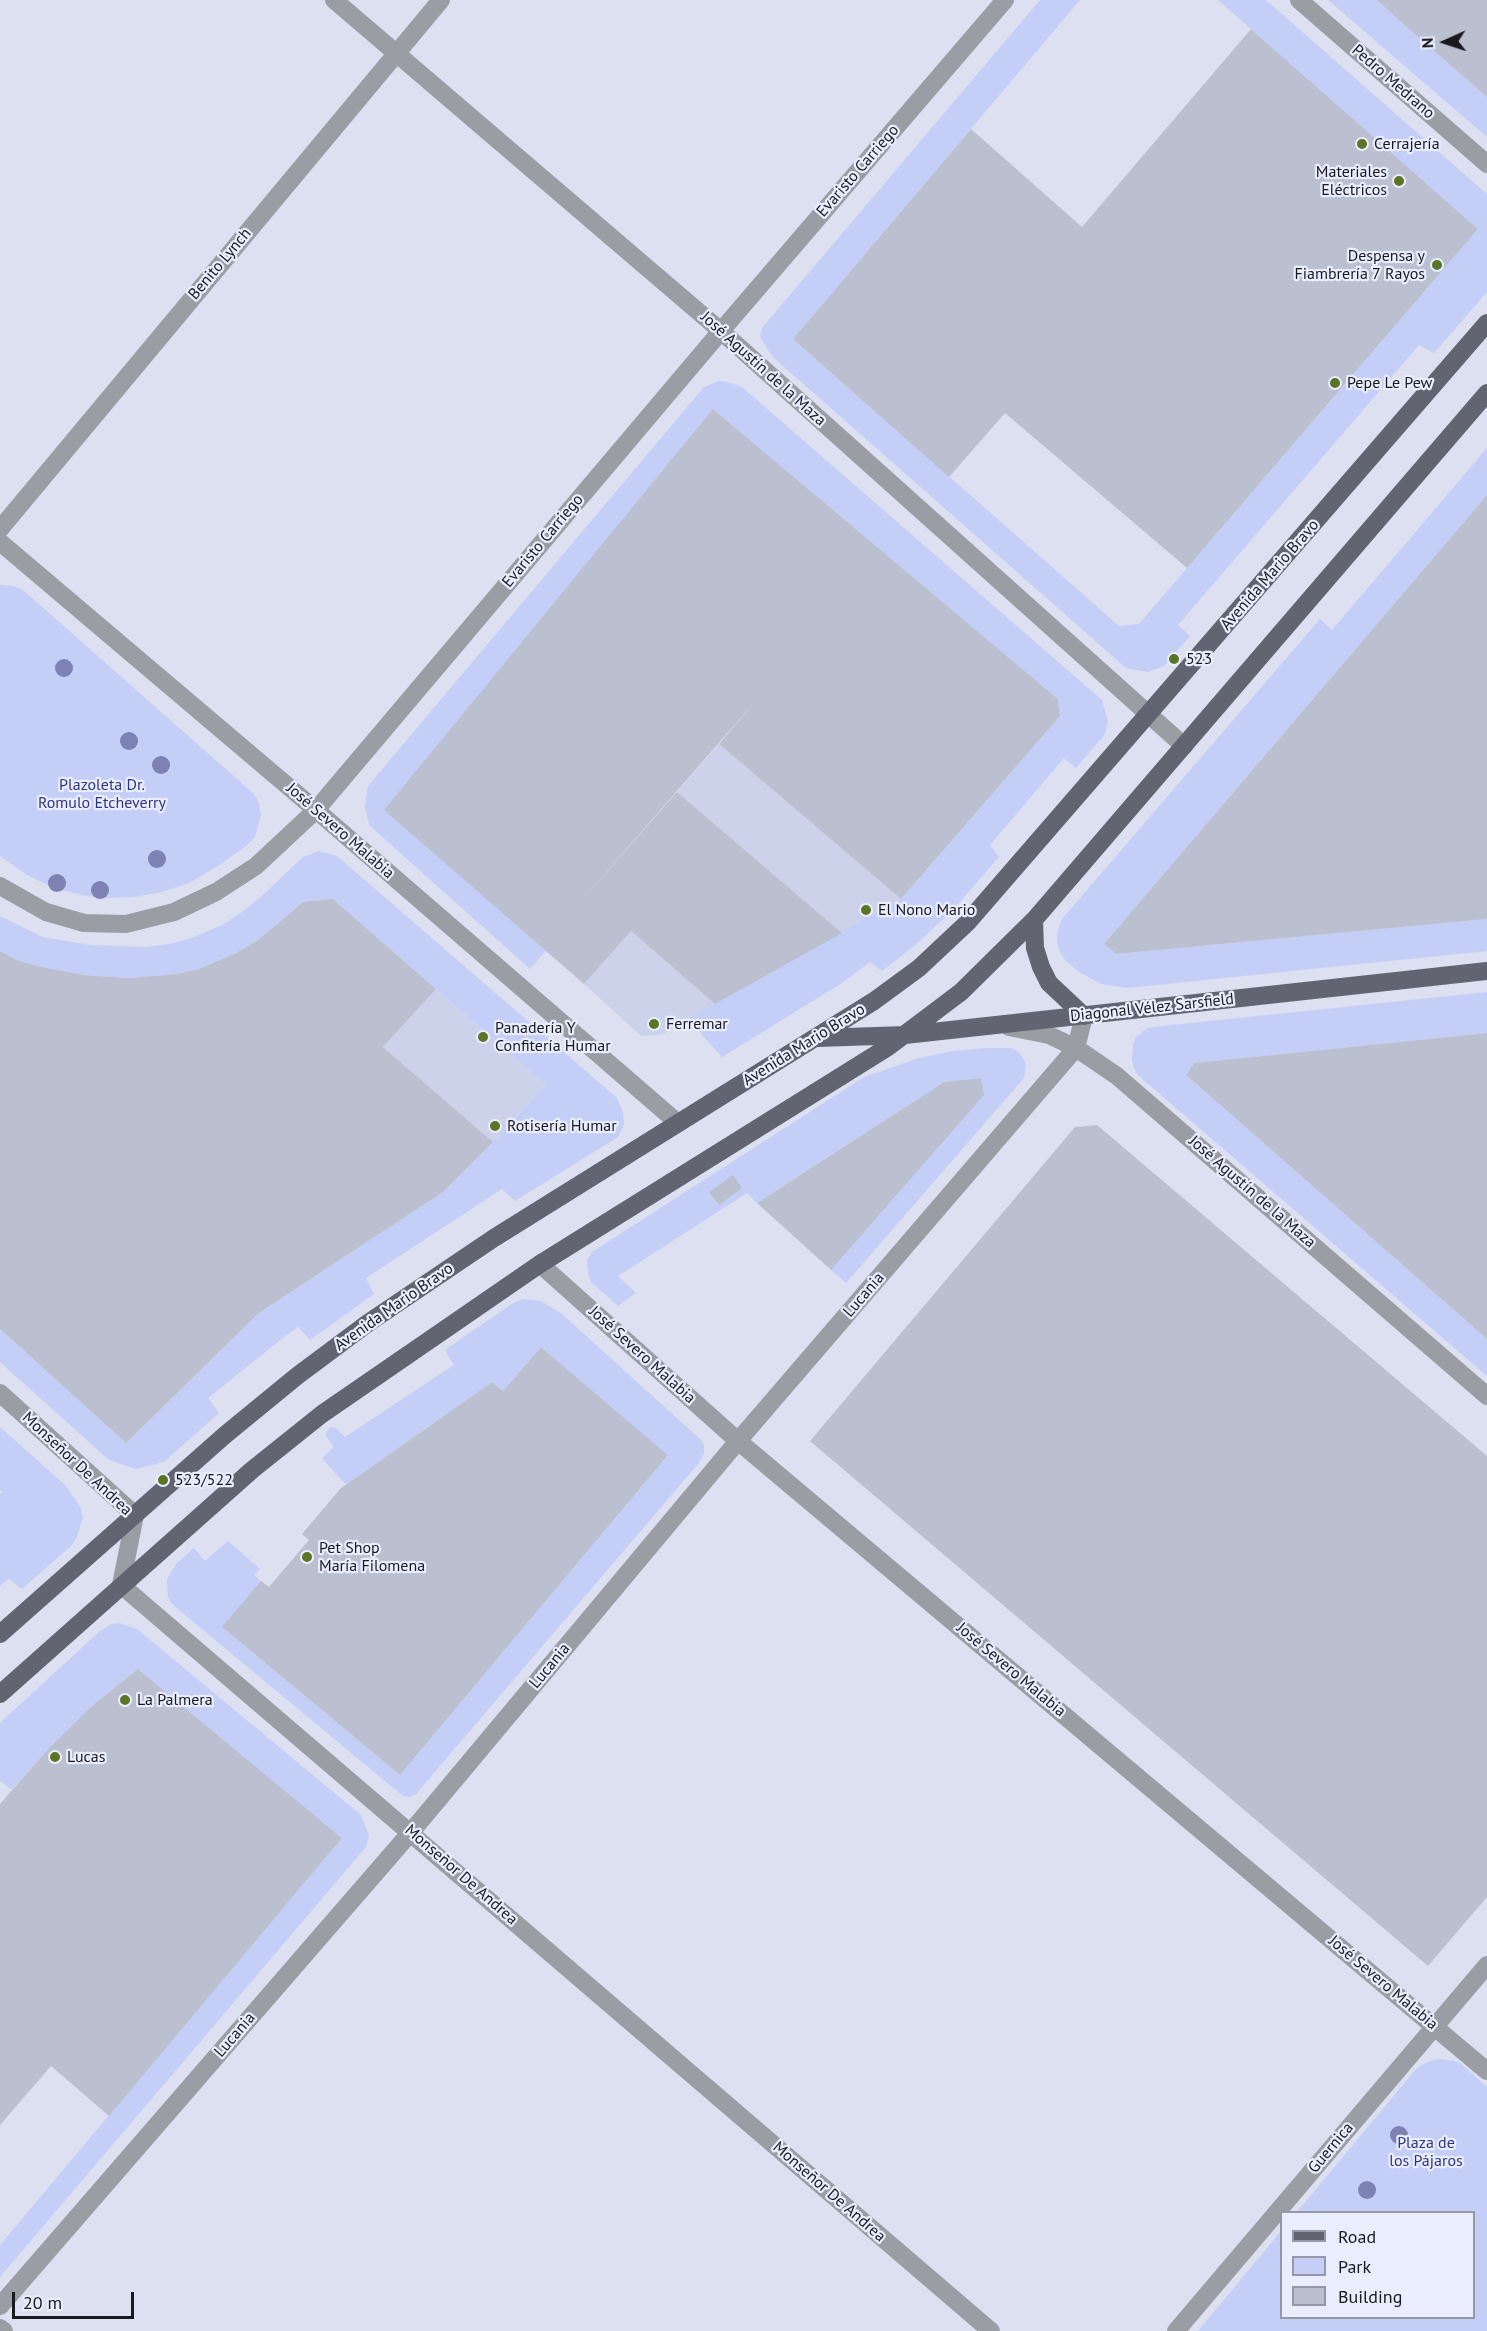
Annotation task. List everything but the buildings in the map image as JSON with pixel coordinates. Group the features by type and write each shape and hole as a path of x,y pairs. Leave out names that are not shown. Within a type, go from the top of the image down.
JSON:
{"main road":[{"name":"Avenida Mario Bravo","path":"0,1634 270,1398 368,1323 494,1238 874,1001 919,968 967,923 1487,323"},
{"path":"0,1694 252,1470 322,1414 540,1263 846,1075 905,1035 961,992 1034,920 1487,393"},
{"path":"1034,920 1035,948 1049,983 1084,1016"},
{"name":"Diagonal Vélez Sarsfield","path":"816,1038 905,1035 996,1026 1487,971"}],"street":[{"name":"José Agustín de la Maza","path":"334,0 394,54 721,331 1184,746"},
{"name":"Benito Lynch","path":"0,529 441,0"},
{"name":"Evaristo Carriego","path":"0,886 46,912 84,923 126,924 174,912 216,892 256,866 316,810 721,331 1005,0"},
{"name":"Pedro Medrano","path":"1299,0 1487,164"},
{"name":"José Severo Malabia","path":"0,543 316,810 678,1123"},
{"name":"Lucania","path":"0,2306 411,1832 738,1442 1076,1048 1084,1016"},
{"name":"José Agustín de la Maza","path":"996,1026 1028,1029 1049,1035 1076,1048 1117,1076 1487,1396"},
{"name":"José Severo Malabia","path":"540,1263 738,1442 1487,2071"},
{"name":"Monseñor De Andrea","path":"0,1393 135,1515 121,1585 991,2331"},
{"name":"Guernica","path":"1176,2331 1487,1965"},
{"path":"0,2328 4,2331"}],"shaded area":[{"path":"719,744 901,899 842,933 677,792"},
{"path":"631,931 715,1004 662,1035 641,1036 584,984"},
{"path":"436,989 546,1085 493,1142 383,1047"}],"green space":[{"path":"1040,0 1080,0 793,339 1119,626 1139,624 1478,229 1218,0 1266,0 1487,194 1487,292 1434,353 1419,345 1178,625 1190,636 1164,666 1148,672 1126,668 775,359 760,336 762,328"},
{"path":"1328,0 1377,0 1487,97 1487,137"},
{"path":"718,381 742,387 1102,700 1108,721 1105,734 1076,768 1064,758 990,845 999,857 952,911 914,946 882,971 870,962 842,983 722,1057 688,1019 901,899 1060,716 1058,699 713,409 546,950 530,969 369,825 365,806 368,786 704,387"},
{"path":"1487,448 1487,495 1104,944 1116,954 1487,919 1487,951 1127,988 1101,984 1079,972 1065,960 1060,952 1057,942 1062,919 1320,619 1332,630"},
{"name":"Plazoleta Dr. Romulo Etcheverry","path":"0,585 14,586 23,590 254,794 259,803 261,815 255,837 245,847 189,883 162,892 134,897 106,898 54,888 27,875 0,856"},
{"path":"319,851 337,856 617,1098 623,1112 624,1125 618,1137 515,1201 502,1189 366,1278 374,1294 310,1340 298,1327 284,1337 208,1398 219,1413 164,1462 136,1469 109,1460 0,1362 0,1329 126,1443 259,1313 443,1192 546,1085 333,899 303,902 258,940 236,953 199,969 177,974 129,978 84,975 17,960 0,951 0,916 43,937 90,945 146,947 170,944 192,938 224,924 263,895 303,857"},
{"path":"1487,992 1487,1033 1194,1063 1186,1075 1487,1339 1487,1376 1140,1077 1134,1069 1132,1060 1136,1037 1147,1028"},
{"path":"1012,1048 1020,1053 1026,1064 1024,1078 846,1283 831,1270 983,1095 981,1078 944,1082 757,1203 747,1193 618,1276 636,1293 618,1306 591,1282 587,1261 592,1252 864,1077 919,1058 953,1051"},
{"path":"523,1299 541,1301 562,1314 700,1439 704,1445 704,1454 698,1464 416,1794 410,1797 403,1796 173,1605 168,1598 167,1579 177,1563 194,1548 205,1561 228,1541 260,1569 254,1575 261,1581 223,1628 400,1775 668,1455 541,1347 503,1391 492,1382 346,1485 322,1458 334,1447 325,1435 330,1427 336,1428 345,1437 454,1365 445,1350 513,1303"},
{"path":"0,1427 65,1485 80,1506 83,1517 77,1537 71,1546 22,1589 9,1579 0,1586 0,1494 2,1492 0,1490"},
{"path":"119,1623 137,1629 361,1815 369,1836 366,1847 0,2277 0,2245 342,1838 138,1669 93,1705 50,1747 12,1790 0,1781 0,1723 100,1631"},
{"name":"Plaza de los Pájaros","path":"1439,2059 1459,2062 1487,2087 1487,2331 1198,2331 1280,2232 1280,2319 1475,2319 1475,2211 1298,2211 1416,2069 1427,2062"}],"place":[{"name":"Cerrajería","path":"1362,144"},
{"name":"Materiales Eléctricos","path":"1399,181"},
{"name":"Despensa y Fiambrería 7 Rayos","path":"1437,265"},
{"name":"Pepe Le Pew","path":"1335,383"},
{"name":"523","path":"1174,659"},
{"name":"El Nono Mario","path":"866,910"},
{"name":"Ferremar","path":"654,1024"},
{"name":"Panadería Y Confitería Humar","path":"483,1037"},
{"name":"Rotisería Humar","path":"495,1126"},
{"name":"523/522","path":"163,1480"},
{"name":"Pet Shop María Filomena","path":"307,1557"},
{"name":"La Palmera","path":"125,1700"},
{"name":"Lucas","path":"55,1757"}]}
